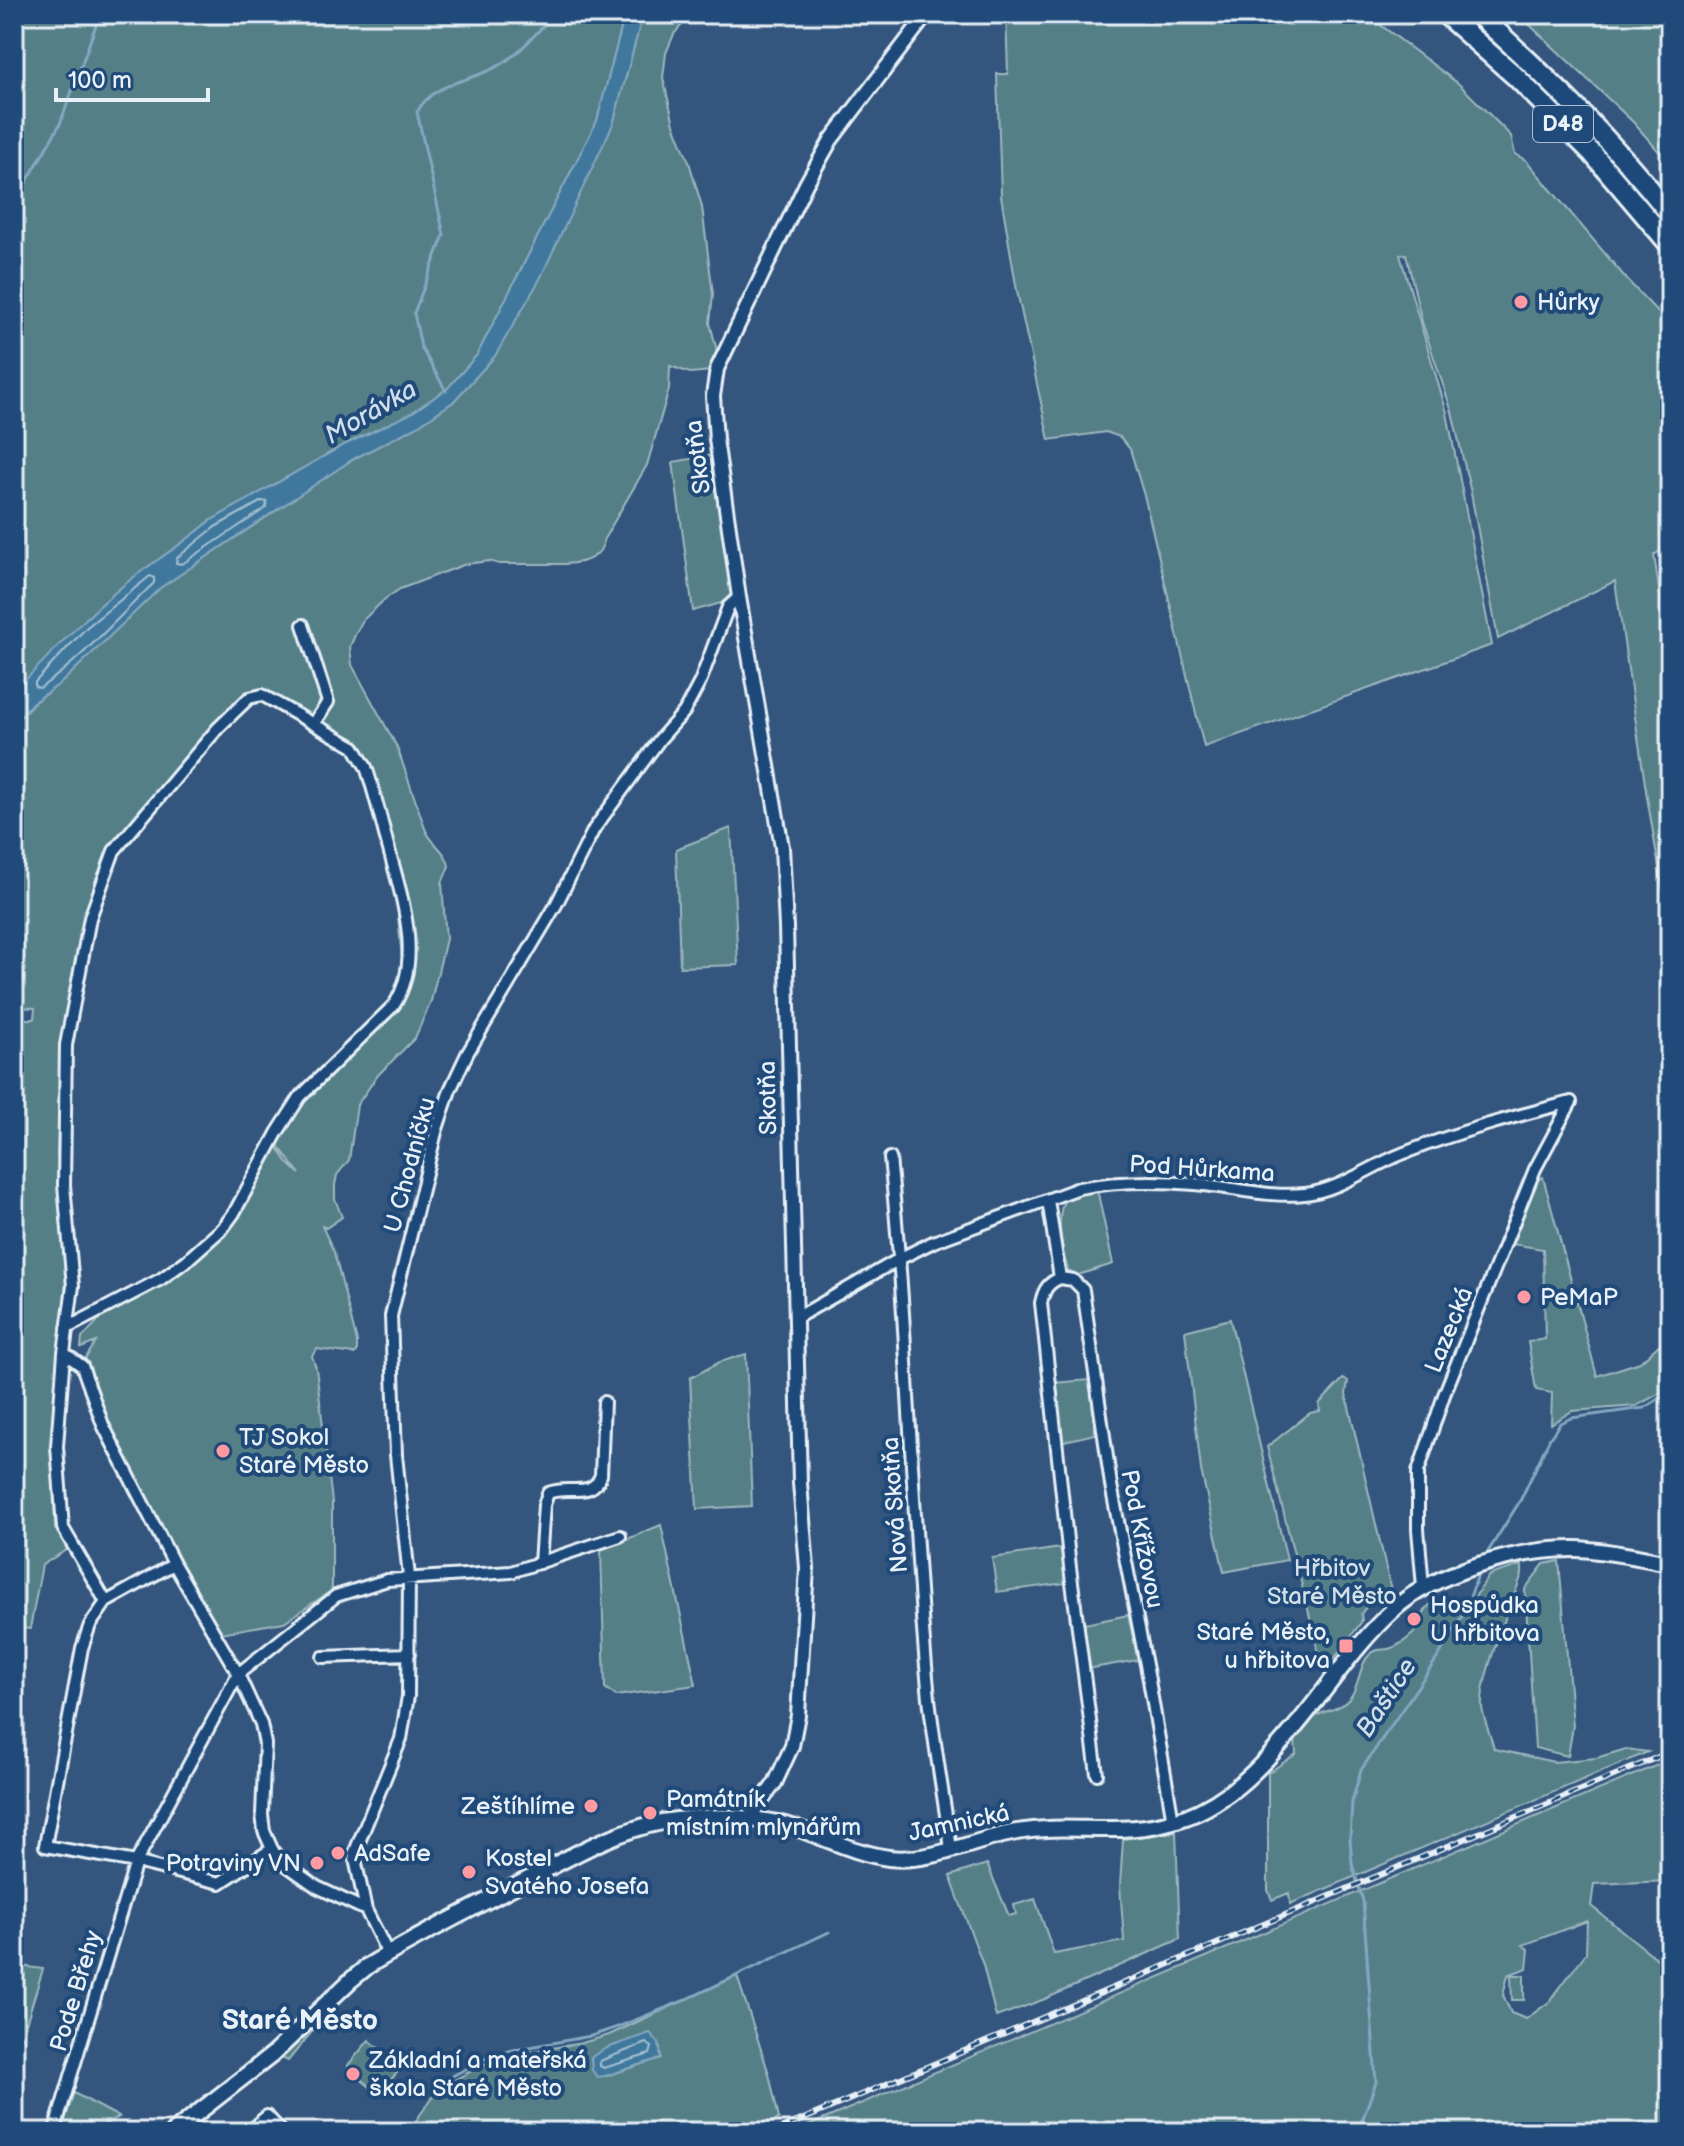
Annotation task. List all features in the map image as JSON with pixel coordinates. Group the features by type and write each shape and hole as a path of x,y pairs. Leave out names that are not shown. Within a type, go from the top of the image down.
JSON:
{"highway":[{"name":"D48","path":"1445,14 1515,76 1592,153 1670,245"},
{"name":"D48","path":"1478,14 1533,64 1644,180 1670,214"}],"main road":[{"name":"Jamnická","path":"175,2130 272,2055 351,1980 388,1954 544,1870 618,1835 661,1823 749,1818 795,1828 890,1858 909,1858 1021,1831 1124,1831 1173,1821 1217,1802 1254,1773 1383,1620 1423,1587 1496,1562 1554,1550 1581,1549 1670,1563"}],"street":[{"name":"Skotňa","path":"749,1818 775,1783 792,1746 798,1715 807,1568 800,1483 782,847 739,597 716,439 713,396 717,369 806,184 831,140 927,14"},
{"name":"U Chodníčku","path":"366,1910 354,1854 401,1739 408,1696 409,1577 396,1455 391,1316 436,1132 450,1090 467,1054 556,905 594,829 684,712 700,682 728,607 739,597"},
{"path":"303,625 328,702 314,723"},
{"path":"67,1328 161,1279 223,1228 300,1097 394,1005 402,993 406,979 406,919 370,778 354,747 262,695 249,698 218,728 110,858 90,918 66,1045 64,1185 73,1286 67,1328 64,1353 57,1446 63,1528 106,1602"},
{"name":"Pod Hůrkama","path":"796,1318 933,1242 1079,1188 1101,1184 1193,1184 1287,1195 1307,1193 1329,1189 1375,1165 1451,1136 1571,1102"},
{"name":"Lazecká","path":"1423,1587 1418,1529 1418,1472 1444,1395 1535,1169 1571,1102"},
{"name":"Nová Skotňa","path":"890,1158 901,1258 929,1699 951,1849"},
{"path":"1048,1200 1060,1278 1043,1290 1041,1303 1097,1774"},
{"name":"Pod Křížovou","path":"1060,1278 1073,1280 1083,1290 1111,1485 1173,1821"},
{"path":"64,1353 82,1366 103,1425 174,1564 238,1674 261,1724 265,1744 262,1814 264,1831 272,1849 279,1860 317,1887 366,1910 388,1954"},
{"path":"540,1563 544,1505 548,1493 557,1489 591,1490 598,1485 604,1402"},
{"path":"238,1674 336,1596 387,1580 511,1572 620,1536"},
{"path":"174,1564 106,1602 90,1625 82,1648 45,1846 136,1862 220,1883 272,1849"},
{"path":"323,1657 409,1654"},
{"name":"Pode Břehy","path":"54,2132 136,1862 238,1674"},
{"path":"248,2132 267,2116 282,2132"},
{"path":"175,2130 196,2132"}],"green space":[{"path":"14,14 625,14 597,121 477,355 448,388 410,414 344,445 210,521 114,593 14,692"},
{"path":"643,14 691,14 674,34 666,53 663,78 674,124 702,207 713,294 710,323 717,351 712,371 690,373 670,366 669,389 647,465 596,555 585,561 565,564 499,564 489,561 466,564 400,589 385,599 363,620 350,647 352,665 397,747 426,831 446,857 449,866 442,883 446,939 431,1001 415,1038 378,1075 357,1105 349,1160 337,1175 335,1185 335,1199 342,1217 326,1228 322,1226 334,1252 357,1342 357,1352 354,1354 317,1349 312,1356 332,1502 331,1591 284,1622 221,1633 129,1469 83,1362 96,1342 81,1348 82,1338 106,1312 220,1235 276,1145 300,1174 276,1143 309,1083 391,998 401,978 397,904 358,761 334,728 264,693 251,691 106,859 96,878 64,1018 57,1152 66,1280 52,1446 55,1529 60,1527 71,1547 42,1565 30,1629 21,1628 14,1668 14,1019 34,1019 35,1008 14,1007 14,724 33,703 61,683 160,588 353,459 416,427 453,402 495,356 613,124"},
{"path":"1006,14 1366,14 1460,85 1511,136 1515,154 1526,160 1629,282 1670,325 1670,545 1654,555 1670,664 1670,933 1615,581 1498,639 1471,493 1452,412 1422,322 1406,254 1400,255 1447,413 1492,645 1204,747 1145,499 1130,449 1120,437 1106,432 1049,440 1017,291 1001,196 997,74 1008,74"},
{"path":"1518,14 1670,14 1670,164 1633,122"},
{"path":"714,455 734,592 721,603 693,611 673,462"},
{"path":"731,828 738,965 680,967 676,849"},
{"path":"1543,1177 1597,1376 1640,1362 1670,1335 1670,1388 1636,1406 1572,1411 1551,1424 1552,1393 1536,1390 1528,1342 1545,1339 1543,1249 1512,1244 1537,1179"},
{"path":"1097,1189 1113,1264 1078,1275 1068,1270 1060,1234 1060,1215 1065,1199"},
{"path":"1230,1319 1287,1560 1224,1572 1201,1470 1185,1331"},
{"path":"746,1354 752,1506 697,1509 690,1378 720,1362"},
{"name":"Hřbitov Staré Město","path":"1343,1379 1348,1381 1346,1394 1392,1594 1384,1603 1372,1599 1361,1614 1362,1621 1334,1659 1329,1655 1322,1665 1267,1447 1310,1413 1320,1411 1319,1404"},
{"path":"1090,1380 1095,1434 1060,1442 1053,1383"},
{"path":"661,1525 696,1685 616,1696 605,1688 601,1550"},
{"path":"1061,1548 1066,1583 997,1592 992,1558"},
{"path":"1559,1561 1573,1726 1568,1756 1535,1748 1525,1589 1544,1564"},
{"path":"1522,1565 1522,1574 1491,1660 1483,1693 1482,1710 1494,1749 1554,1762 1596,1758 1626,1749 1648,1752 1290,1904 1289,1893 1272,1900 1268,1890 1268,1773 1296,1754 1295,1738 1309,1721 1349,1699 1369,1655 1377,1650 1395,1647 1408,1638 1418,1628 1429,1606 1435,1602 1444,1598 1458,1603 1466,1611 1489,1575"},
{"path":"1128,1615 1138,1660 1087,1669 1080,1625"},
{"path":"1667,1761 1670,1764 1670,1881 1594,1884 1591,1906 1665,1965 1670,1961 1670,2132 794,2132","holes":["1587,1921 1586,1953 1549,2002 1526,2019 1511,2013 1503,1995 1508,1975 1527,1968 1529,1950 1523,1945"]},
{"path":"1176,1832 1180,1939 1045,1999 996,2017 983,1965 950,1876 987,1864 1009,1916 1016,1914 1014,1905 1035,1899 1054,1954 1124,1941 1120,1886 1123,1839"},
{"path":"14,1965 43,1969 14,2062"},
{"path":"1511,1975 1524,1975 1524,2000 1512,2000"},
{"path":"737,1976 769,2074 779,2119 748,2132 408,2132 439,2088 498,2057 582,2043 609,2035","holes":["659,2043 661,2058 606,2076"]},
{"path":"324,2017 288,2061 282,2058"},
{"path":"369,2040 402,2067 379,2094 348,2069"},
{"path":"70,2091 119,2117 90,2132 59,2132"}],"water":[{"path":"625,14 643,14 613,124 540,279 495,356 453,402 416,427 353,459 160,588 61,683 32,703 14,724 14,692 85,620 130,580 210,521 344,445 410,414 448,388 477,355 597,121"},
{"path":"650,2033 659,2043 661,2058 597,2077 592,2070 591,2057"}],"waterway":[{"path":"14,204 60,124 100,14"},
{"path":"446,391 421,347 414,313 444,235 417,112 424,102 443,88 487,72 506,61 554,14"},
{"name":"Baštice","path":"1484,1558 1520,1501 1560,1423 1571,1418 1644,1408 1670,1392"},
{"name":"Baštice","path":"1358,2132 1376,2082 1363,1901 1352,1864 1352,1802 1361,1770 1438,1657 1465,1611 1480,1569"},
{"path":"437,2084 496,2053 591,2036 618,2027 683,2001 829,1932"}],"railway":[{"path":"773,2132 1670,1752"}],"place":[{"name":"Hůrky","path":"1521,302"},
{"name":"PeMaP","path":"1524,1297"},
{"name":"TJ Sokol Staré Město","path":"223,1451"},
{"name":"Hospůdka U hřbitova","path":"1414,1619"},
{"name":"Staré Město, u hřbitova","path":"1346,1646"},
{"name":"Zeštíhlíme","path":"591,1806"},
{"name":"Památník místním mlynářům","path":"650,1813"},
{"name":"AdSafe","path":"338,1853"},
{"name":"Potraviny VN","path":"317,1863"},
{"name":"Kostel Svatého Josefa","path":"469,1872"},
{"name":"Základní a mateřská škola Staré Město","path":"353,2074"}],"district":[{"name":"Staré Město","path":"300,2020"}],"water label":[{"name":"Morávka","path":"371,413"}]}
